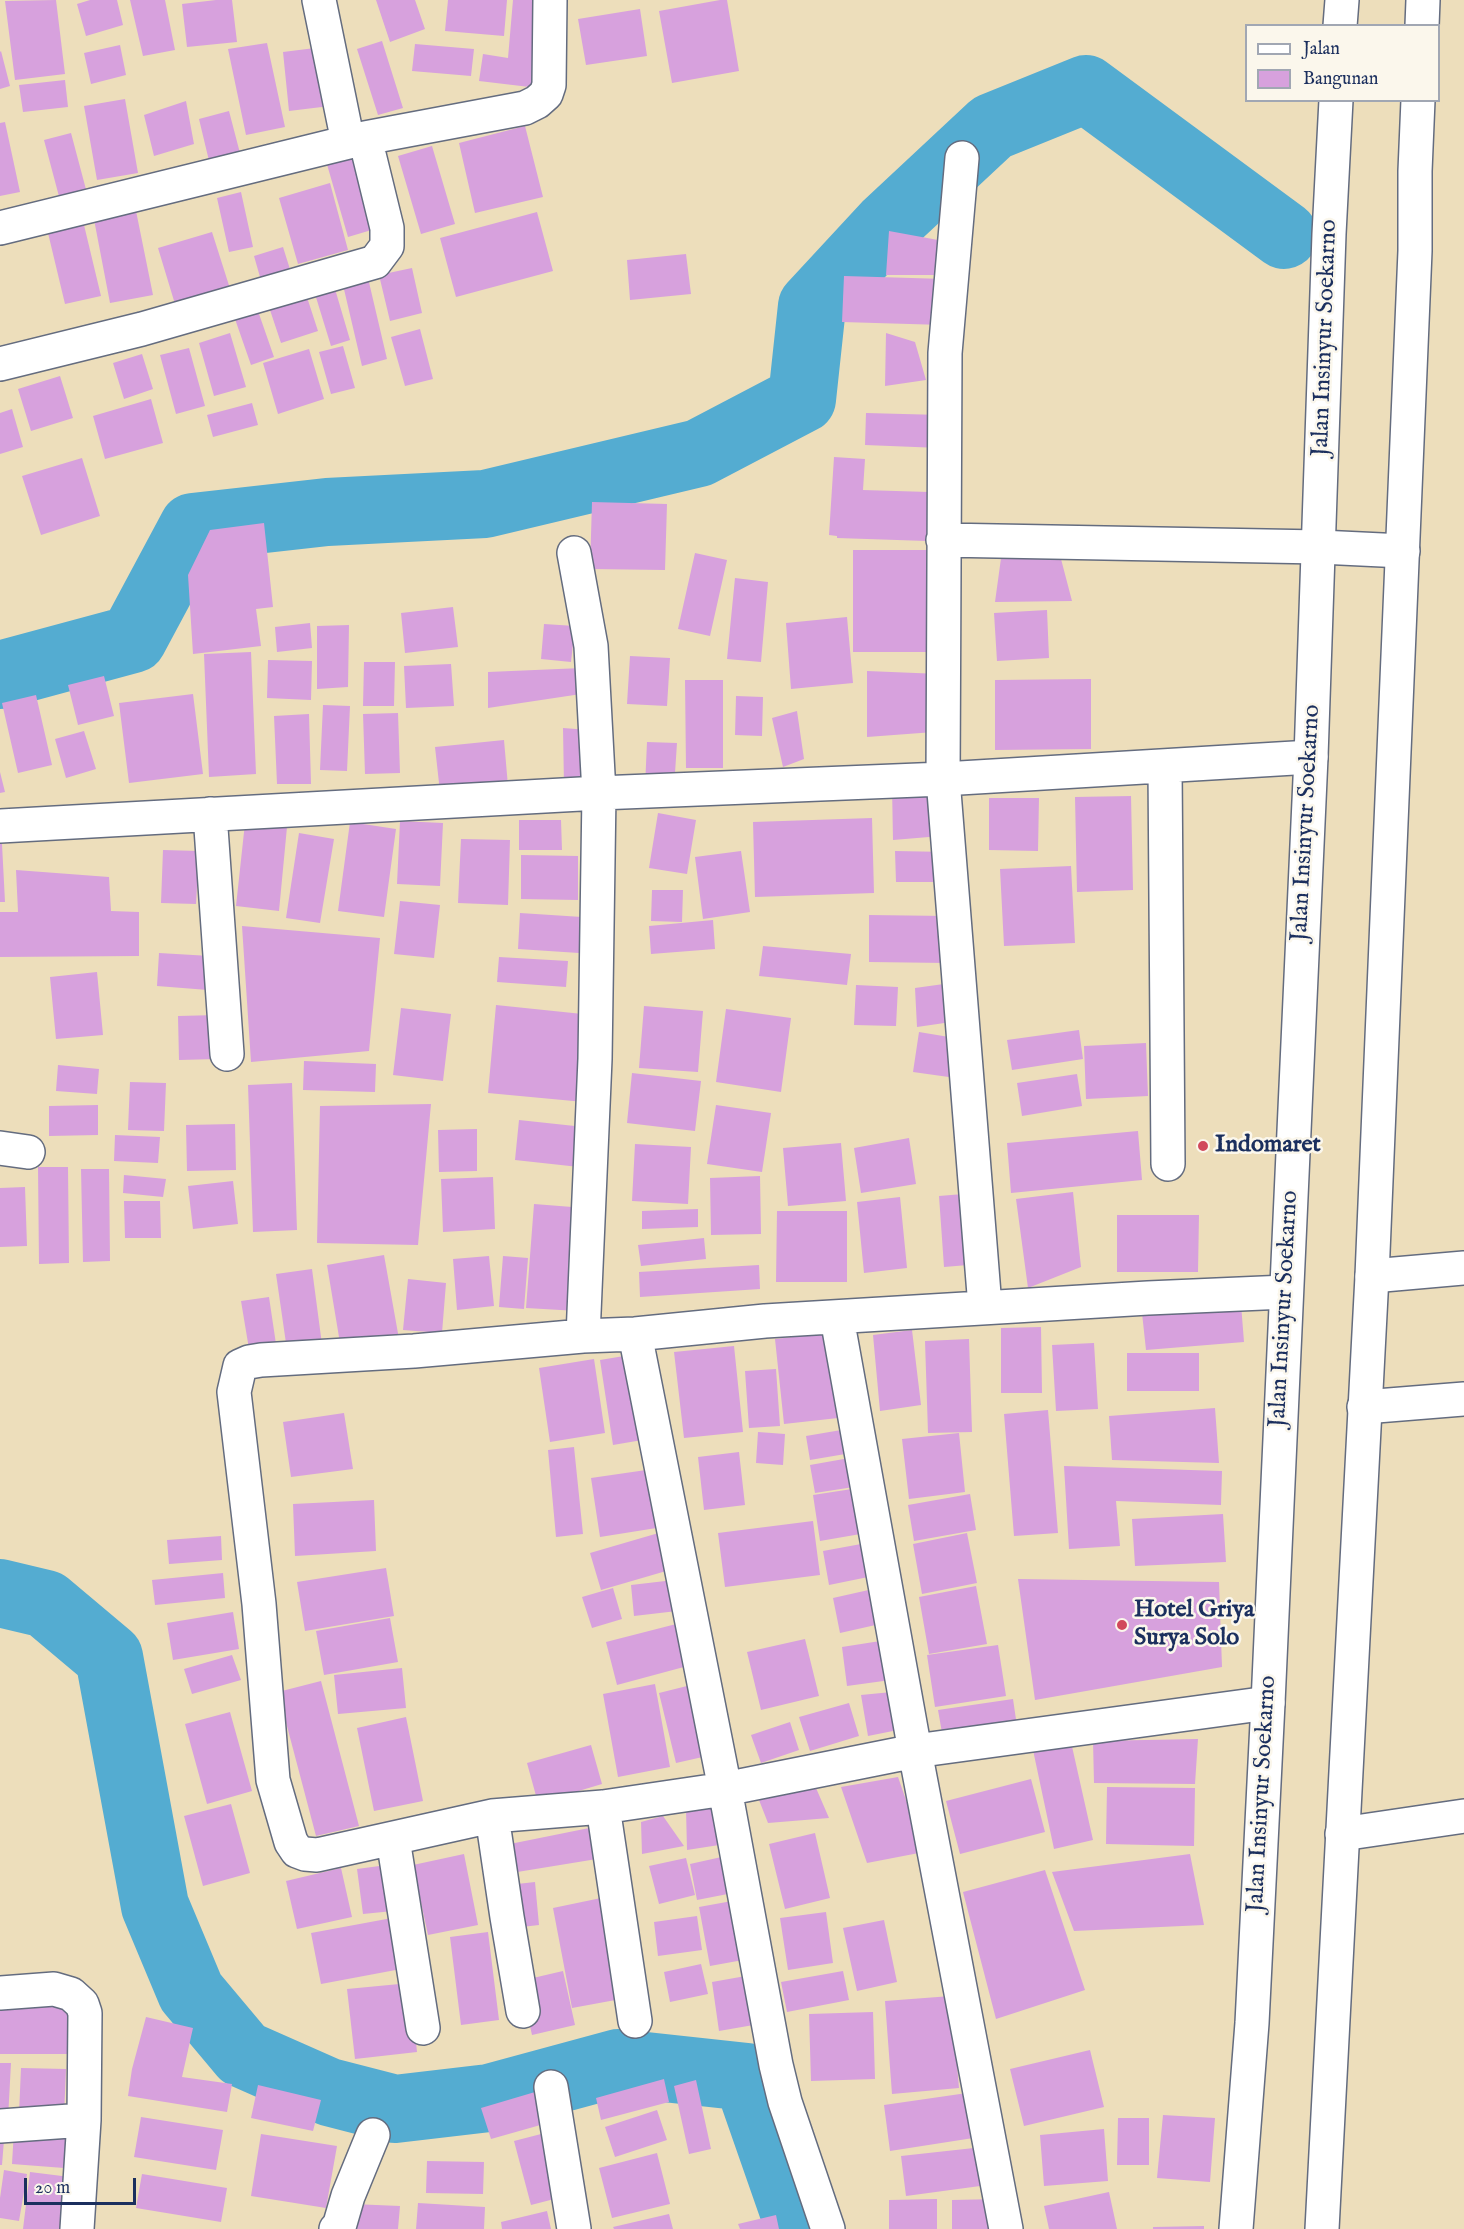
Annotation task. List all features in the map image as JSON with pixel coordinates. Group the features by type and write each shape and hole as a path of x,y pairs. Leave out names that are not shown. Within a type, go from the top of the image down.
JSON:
{"street":[{"path":"0,364 142,329 375,262 387,246 387,228 356,140 319,0"},
{"path":"0,228 356,140 525,108 546,94 549,85 550,0"},
{"path":"1340,24 1341,0"},
{"path":"1422,24 1423,0"},
{"name":"Jalan Insinyur Soekarno","path":"1236,2229 1252,2023 1268,1703 1320,547 1329,234 1336,102"},
{"path":"1322,2229 1372,1276 1415,251 1418,102"},
{"path":"962,158 945,353 943,779 985,1307"},
{"path":"943,540 1403,550"},
{"path":"574,553 591,646 599,793 595,1059 583,1336"},
{"path":"0,826 599,793 943,779 1311,757"},
{"path":"1165,766 1168,1164"},
{"path":"210,814 227,1054"},
{"path":"1372,1276 1464,1268"},
{"path":"1268,1703 915,1751 725,1789 603,1807 492,1816 317,1855 297,1851 291,1842 273,1780 259,1604 234,1392 240,1366 261,1360 635,1334 765,1321 1286,1292"},
{"path":"837,1318 915,1751 1006,2229"},
{"path":"635,1334 725,1789 776,2066 785,2102 828,2229"},
{"path":"1364,1407 1464,1399"},
{"path":"603,1807 635,2021"},
{"path":"492,1816 523,2011"},
{"path":"1342,1834 1464,1816"},
{"path":"393,1839 423,2028"},
{"path":"0,1993 54,1989 70,1994 82,2004 85,2013 84,2120 77,2229"},
{"path":"551,2087 574,2229"},
{"path":"0,2126 84,2120"},
{"path":"336,2229 339,2227 348,2196 373,2135"}],"building":[{"path":"56,0 65,74 15,80 5,1"},
{"path":"90,0 117,0 123,25 86,36 77,4"},
{"path":"130,0 165,0 175,50 143,56"},
{"path":"232,0 237,42 187,47 182,4"},
{"path":"376,0 415,0 425,29 390,42"},
{"path":"448,0 507,0 504,36 445,31"},
{"path":"513,0 546,0 538,88 479,81 483,54 508,58"},
{"path":"727,0 739,71 672,83 659,11"},
{"path":"640,9 647,56 586,65 578,19"},
{"path":"382,41 403,108 378,115 357,49"},
{"path":"267,43 285,127 246,135 228,49"},
{"path":"415,44 474,49 471,76 412,71"},
{"path":"120,45 126,75 91,84 84,53"},
{"path":"323,47 330,106 289,111 283,52"},
{"path":"0,52 10,86 0,89"},
{"path":"65,80 68,107 23,112 19,85"},
{"path":"125,99 138,173 97,180 84,106"},
{"path":"186,101 194,144 154,156 144,115"},
{"path":"229,111 241,157 210,165 199,119"},
{"path":"5,122 20,192 0,196 0,123"},
{"path":"525,126 543,197 475,213 459,143"},
{"path":"71,133 88,197 61,204 44,140"},
{"path":"432,146 455,224 421,234 398,156"},
{"path":"363,150 385,226 348,237 326,161"},
{"path":"330,183 348,250 298,264 279,198"},
{"path":"241,192 253,247 229,252 217,198"},
{"path":"134,201 153,295 110,303 92,209"},
{"path":"537,212 553,271 456,297 440,238"},
{"path":"84,225 101,296 65,304 48,233"},
{"path":"889,231 938,240 942,275 886,275"},
{"path":"212,232 233,298 178,314 158,248"},
{"path":"283,247 294,282 264,291 254,256"},
{"path":"686,254 691,294 630,300 627,260"},
{"path":"412,268 422,313 390,321 379,275"},
{"path":"844,276 945,279 943,325 842,322"},
{"path":"368,278 387,359 362,366 343,285"},
{"path":"303,285 318,331 281,343 266,298"},
{"path":"335,289 350,340 331,346 315,294"},
{"path":"258,311 274,357 251,365 235,319"},
{"path":"420,329 433,379 405,386 391,337"},
{"path":"230,333 246,387 214,396 199,343"},
{"path":"886,333 915,342 926,380 885,386"},
{"path":"343,346 355,388 331,394 319,352"},
{"path":"189,348 205,406 176,414 160,355"},
{"path":"309,349 324,399 278,414 263,363"},
{"path":"142,354 153,389 124,399 113,363"},
{"path":"60,376 73,418 31,431 18,389"},
{"path":"151,399 163,443 105,459 93,416"},
{"path":"252,403 258,425 213,437 207,415"},
{"path":"12,409 23,447 0,454 0,413"},
{"path":"866,413 941,415 940,448 865,445"},
{"path":"834,457 865,459 863,490 929,492 927,541 837,538 837,536 829,535"},
{"path":"82,458 100,516 41,535 22,476"},
{"path":"592,502 667,504 665,570 590,569"},
{"path":"264,523 273,607 256,609 261,646 193,654 188,575 210,530"},
{"path":"853,550 938,550 939,652 853,652"},
{"path":"1002,551 1061,559 1072,601 995,602"},
{"path":"695,553 727,560 710,636 678,629"},
{"path":"735,578 768,582 761,662 727,659"},
{"path":"453,607 458,647 405,653 401,613"},
{"path":"1047,610 1049,658 997,661 994,613"},
{"path":"847,617 853,683 791,689 786,623"},
{"path":"310,623 312,648 277,652 275,627"},
{"path":"544,624 575,626 571,662 541,659"},
{"path":"349,625 348,687 317,689 317,626"},
{"path":"251,652 256,774 209,777 204,654"},
{"path":"630,656 670,658 667,706 627,704"},
{"path":"268,660 312,661 311,700 267,698"},
{"path":"364,662 395,662 394,706 363,706"},
{"path":"451,664 454,706 406,708 404,666"},
{"path":"582,668 581,694 488,708 488,672"},
{"path":"867,671 940,674 934,732 867,737"},
{"path":"104,676 114,716 78,725 68,685"},
{"path":"1091,679 1091,749 995,750 995,680"},
{"path":"685,680 723,680 723,768 686,768"},
{"path":"193,694 203,774 129,783 119,703"},
{"path":"36,695 52,765 18,773 2,703"},
{"path":"736,696 763,697 762,736 735,735"},
{"path":"323,705 350,706 347,771 320,770"},
{"path":"797,711 804,759 783,767 772,718"},
{"path":"398,713 400,773 365,774 363,714"},
{"path":"309,714 311,784 277,784 274,716"},
{"path":"563,728 589,730 588,783 564,786"},
{"path":"84,731 96,769 66,778 55,739"},
{"path":"504,740 508,786 440,792 435,747"},
{"path":"647,742 677,743 674,788 645,787"},
{"path":"0,772 5,792 0,793"},
{"path":"941,785 941,836 893,840 892,786"},
{"path":"1131,796 1133,890 1077,892 1075,797"},
{"path":"989,798 1039,798 1038,851 989,850"},
{"path":"658,813 696,820 687,874 649,868"},
{"path":"872,818 874,893 755,897 753,822"},
{"path":"519,820 561,820 562,850 519,850"},
{"path":"400,821 443,823 440,886 397,884"},
{"path":"350,822 396,829 384,917 338,911"},
{"path":"245,823 287,827 279,911 236,906"},
{"path":"299,833 334,839 320,923 286,918"},
{"path":"461,839 510,840 508,905 458,903"},
{"path":"0,844 2,844 5,902 0,902"},
{"path":"163,850 199,851 196,904 161,903"},
{"path":"741,851 750,912 703,919 695,857"},
{"path":"895,851 948,852 951,882 896,882"},
{"path":"521,855 578,856 578,900 521,899"},
{"path":"1071,866 1075,943 1004,946 1000,869"},
{"path":"16,870 109,877 111,911 139,912 139,956 0,957 0,912 18,912"},
{"path":"652,890 683,890 682,922 651,921"},
{"path":"400,901 440,905 434,958 394,954"},
{"path":"520,913 582,917 579,953 518,949"},
{"path":"869,915 947,916 947,963 869,962"},
{"path":"713,920 715,949 651,954 649,926"},
{"path":"242,926 380,938 369,1051 251,1062"},
{"path":"763,946 851,954 847,985 759,976"},
{"path":"159,953 210,956 208,990 157,986"},
{"path":"499,957 568,961 566,987 497,982"},
{"path":"97,972 103,1035 56,1039 50,977"},
{"path":"951,983 958,1021 917,1027 915,988"},
{"path":"856,985 898,987 896,1026 854,1025"},
{"path":"496,1005 592,1015 584,1102 488,1093"},
{"path":"644,1006 703,1011 698,1072 639,1068"},
{"path":"401,1008 451,1014 443,1081 393,1075"},
{"path":"726,1009 791,1018 781,1092 716,1082"},
{"path":"217,1015 217,1059 179,1060 178,1016"},
{"path":"1079,1030 1083,1059 1012,1070 1007,1040"},
{"path":"919,1032 961,1039 963,1079 913,1072"},
{"path":"1146,1043 1148,1096 1086,1099 1084,1046"},
{"path":"304,1061 376,1064 375,1092 303,1090"},
{"path":"58,1065 99,1069 97,1094 56,1091"},
{"path":"632,1073 701,1081 695,1131 627,1123"},
{"path":"1077,1074 1082,1106 1022,1116 1017,1083"},
{"path":"130,1082 166,1083 164,1131 128,1130"},
{"path":"292,1083 297,1230 253,1232 248,1085"},
{"path":"431,1104 418,1245 317,1243 320,1106"},
{"path":"98,1105 98,1135 49,1136 49,1106"},
{"path":"716,1105 771,1113 762,1172 707,1164"},
{"path":"519,1120 584,1127 579,1167 515,1160"},
{"path":"235,1124 236,1170 187,1171 186,1125"},
{"path":"477,1129 477,1171 439,1172 438,1130"},
{"path":"1138,1131 1142,1180 1011,1193 1007,1143"},
{"path":"115,1135 160,1137 158,1163 114,1161"},
{"path":"909,1138 916,1184 861,1193 854,1148"},
{"path":"841,1143 846,1201 788,1206 783,1148"},
{"path":"635,1144 691,1147 688,1204 632,1201"},
{"path":"38,1167 68,1167 69,1263 39,1264"},
{"path":"81,1169 109,1169 110,1261 83,1262"},
{"path":"124,1175 166,1179 163,1197 123,1193"},
{"path":"760,1176 761,1234 711,1235 710,1178"},
{"path":"493,1177 495,1229 443,1232 441,1179"},
{"path":"233,1181 238,1224 193,1229 188,1186"},
{"path":"25,1187 27,1246 0,1247 0,1188"},
{"path":"1073,1192 1081,1267 1028,1288 1016,1199"},
{"path":"975,1193 980,1264 944,1267 939,1196"},
{"path":"900,1197 907,1268 864,1273 857,1202"},
{"path":"124,1201 160,1201 161,1238 125,1238"},
{"path":"534,1204 585,1208 578,1311 526,1308"},
{"path":"698,1209 698,1227 642,1229 642,1211"},
{"path":"777,1211 847,1211 847,1282 776,1282"},
{"path":"1117,1215 1199,1215 1198,1272 1117,1272"},
{"path":"704,1238 706,1259 641,1266 638,1245"},
{"path":"384,1255 399,1339 341,1349 327,1265"},
{"path":"489,1256 494,1306 457,1310 453,1259"},
{"path":"503,1256 528,1258 524,1309 499,1307"},
{"path":"759,1265 760,1289 640,1297 639,1272"},
{"path":"312,1269 323,1352 288,1357 276,1274"},
{"path":"408,1279 446,1283 442,1333 403,1330"},
{"path":"269,1297 276,1344 249,1349 241,1301"},
{"path":"1241,1304 1244,1342 1146,1350 1142,1313"},
{"path":"1041,1327 1042,1393 1001,1393 1001,1328"},
{"path":"912,1330 921,1405 880,1411 873,1335"},
{"path":"838,1332 847,1417 784,1424 775,1339"},
{"path":"969,1339 972,1432 928,1433 925,1341"},
{"path":"1094,1343 1098,1409 1056,1411 1052,1345"},
{"path":"734,1346 743,1432 684,1438 674,1352"},
{"path":"1127,1353 1199,1353 1199,1391 1127,1391"},
{"path":"636,1354 648,1439 613,1445 600,1360"},
{"path":"594,1359 605,1433 550,1442 539,1368"},
{"path":"776,1369 780,1426 749,1428 745,1371"},
{"path":"1215,1408 1219,1463 1112,1460 1109,1416"},
{"path":"1048,1410 1058,1533 1014,1536 1004,1414"},
{"path":"344,1413 353,1469 291,1477 283,1422"},
{"path":"853,1428 857,1452 810,1460 806,1436"},
{"path":"758,1432 785,1434 783,1465 756,1463"},
{"path":"959,1433 965,1492 909,1499 902,1439"},
{"path":"574,1447 583,1534 556,1537 548,1450"},
{"path":"739,1452 745,1505 704,1510 698,1457"},
{"path":"855,1457 860,1486 815,1493 810,1465"},
{"path":"1064,1466 1222,1471 1221,1505 1116,1501 1120,1546 1069,1549"},
{"path":"660,1468 669,1526 600,1537 591,1478"},
{"path":"865,1487 872,1532 820,1541 813,1495"},
{"path":"970,1494 976,1530 914,1541 908,1505"},
{"path":"374,1500 376,1551 295,1556 293,1504"},
{"path":"1223,1514 1226,1562 1135,1566 1132,1519"},
{"path":"813,1521 820,1575 725,1587 718,1533"},
{"path":"662,1532 673,1569 601,1590 590,1553"},
{"path":"967,1533 977,1583 922,1594 913,1544"},
{"path":"221,1536 222,1560 169,1564 167,1540"},
{"path":"872,1542 878,1575 829,1585 823,1551"},
{"path":"386,1568 394,1616 305,1631 297,1582"},
{"path":"223,1573 225,1598 155,1605 152,1580"},
{"name":"Hotel Griya Surya Solo","path":"1018,1579 1219,1582 1222,1667 1035,1700"},
{"path":"674,1580 677,1611 634,1616 631,1585"},
{"path":"976,1586 987,1644 929,1654 919,1597"},
{"path":"882,1587 889,1622 840,1633 833,1598"},
{"path":"613,1588 622,1619 592,1628 582,1597"},
{"path":"233,1612 239,1649 173,1660 167,1623"},
{"path":"390,1618 398,1662 324,1675 316,1631"},
{"path":"684,1622 695,1664 617,1685 606,1642"},
{"path":"805,1639 819,1696 761,1710 747,1652"},
{"path":"893,1639 898,1679 847,1686 842,1647"},
{"path":"998,1645 1006,1696 935,1707 927,1655"},
{"path":"232,1655 241,1680 192,1694 184,1669"},
{"path":"402,1668 406,1708 338,1714 334,1675"},
{"path":"321,1681 359,1826 316,1836 278,1692"},
{"path":"699,1683 716,1754 676,1763 659,1693"},
{"path":"655,1684 670,1767 618,1777 603,1694"},
{"path":"902,1691 908,1728 868,1736 861,1695"},
{"path":"1013,1699 1018,1733 944,1744 938,1710"},
{"path":"849,1703 859,1736 810,1751 799,1717"},
{"path":"230,1712 252,1791 207,1804 185,1724"},
{"path":"406,1717 423,1801 374,1811 357,1728"},
{"path":"790,1722 799,1750 761,1763 751,1735"},
{"path":"1198,1739 1195,1784 1094,1783 1093,1741"},
{"path":"1071,1742 1093,1840 1054,1849 1033,1750"},
{"path":"591,1745 602,1784 538,1803 527,1763"},
{"path":"898,1777 924,1852 867,1863 841,1787"},
{"path":"1031,1779 1045,1832 960,1854 946,1801"},
{"path":"1107,1787 1195,1788 1194,1846 1106,1844"},
{"path":"816,1788 829,1818 768,1823 759,1800"},
{"path":"713,1800 732,1843 687,1850 686,1809"},
{"path":"231,1804 250,1873 203,1886 184,1816"},
{"path":"663,1816 684,1846 642,1854 641,1822"},
{"path":"604,1825 609,1857 505,1874 505,1845"},
{"path":"815,1833 830,1898 785,1909 769,1844"},
{"path":"464,1854 478,1925 428,1935 413,1865"},
{"path":"735,1854 743,1891 697,1900 690,1864"},
{"path":"1190,1854 1204,1925 1074,1931 1052,1872"},
{"path":"686,1858 695,1895 659,1904 649,1866"},
{"path":"387,1865 393,1911 363,1914 357,1869"},
{"path":"341,1868 352,1917 297,1929 286,1881"},
{"path":"1045,1870 1085,1990 996,2019 963,1892"},
{"path":"535,1882 539,1925 513,1928 508,1885"},
{"path":"601,1898 621,1999 572,2008 553,1908"},
{"path":"743,1899 754,1958 710,1966 699,1907"},
{"path":"826,1912 833,1963 788,1970 780,1918"},
{"path":"697,1916 702,1950 658,1956 654,1922"},
{"path":"392,1918 401,1969 321,1984 311,1933"},
{"path":"884,1920 897,1982 857,1991 843,1928"},
{"path":"488,1932 499,2020 461,2025 450,1937"},
{"path":"701,1964 708,1994 670,2002 664,1972"},
{"path":"563,1971 575,2025 532,2035 520,1981"},
{"path":"843,1971 849,2000 787,2012 781,1982"},
{"path":"757,1974 765,2023 719,2031 712,1982"},
{"path":"410,1983 417,2052 355,2059 347,1989"},
{"path":"951,1996 959,2088 892,2094 885,2001"},
{"path":"0,2000 68,2000 68,2054 0,2054"},
{"path":"873,2012 875,2079 811,2081 809,2014"},
{"path":"146,2017 193,2028 182,2077 232,2084 227,2112 128,2096 132,2069"},
{"path":"1090,2050 1104,2107 1024,2126 1010,2069"},
{"path":"0,2063 11,2063 8,2119 0,2118"},
{"path":"21,2068 66,2069 64,2116 19,2114"},
{"path":"664,2079 669,2102 601,2120 596,2098"},
{"path":"696,2080 711,2149 689,2154 674,2086"},
{"path":"258,2085 321,2100 313,2131 251,2118"},
{"path":"535,2092 544,2124 491,2139 481,2108"},
{"path":"974,2092 986,2136 890,2151 884,2105"},
{"path":"657,2110 667,2140 615,2157 605,2127"},
{"path":"1163,2115 1215,2118 1210,2182 1157,2178"},
{"path":"141,2117 223,2130 216,2170 134,2157"},
{"path":"1118,2118 1149,2118 1149,2165 1117,2165"},
{"path":"1104,2129 1108,2181 1044,2186 1040,2135"},
{"path":"14,2130 80,2136 77,2169 12,2164"},
{"path":"545,2133 562,2197 531,2205 514,2141"},
{"path":"261,2134 337,2146 326,2208 251,2196"},
{"path":"0,2140 4,2140 2,2165 0,2165"},
{"path":"983,2147 995,2184 906,2196 901,2156"},
{"path":"657,2153 670,2204 612,2218 599,2168"},
{"path":"427,2161 484,2162 483,2194 426,2193"},
{"path":"4,2170 27,2174 19,2221 0,2218"},
{"path":"30,2172 78,2178 71,2229 23,2229"},
{"path":"142,2174 227,2188 221,2222 136,2208"},
{"path":"1109,2192 1117,2229 1049,2229 1044,2206"},
{"path":"937,2199 937,2229 889,2229 889,2200"},
{"path":"998,2199 1001,2229 952,2229 952,2200"},
{"path":"418,2203 485,2207 484,2229 416,2229"},
{"path":"352,2204 400,2206 398,2229 350,2229"},
{"path":"547,2211 551,2229 502,2229 501,2222"},
{"path":"669,2214 673,2229 614,2229 613,2227"},
{"path":"776,2215 779,2229 740,2229 738,2224"},
{"path":"1204,2226 1204,2229 1153,2229 1153,2227"}],"waterway":[{"path":"0,675 133,639 193,527 327,512 485,504 699,453 802,399 812,306 887,225 992,127 1086,89 1284,235"},
{"path":"0,1593 46,1604 109,1657 155,1906 191,1992 243,2054 329,2092 395,2109 489,2098 618,2063 747,2077 800,2229"}],"place":[{"name":"Indomaret","path":"1203,1146"},
{"name":"Hotel Griya Surya Solo","path":"1122,1625"}]}
